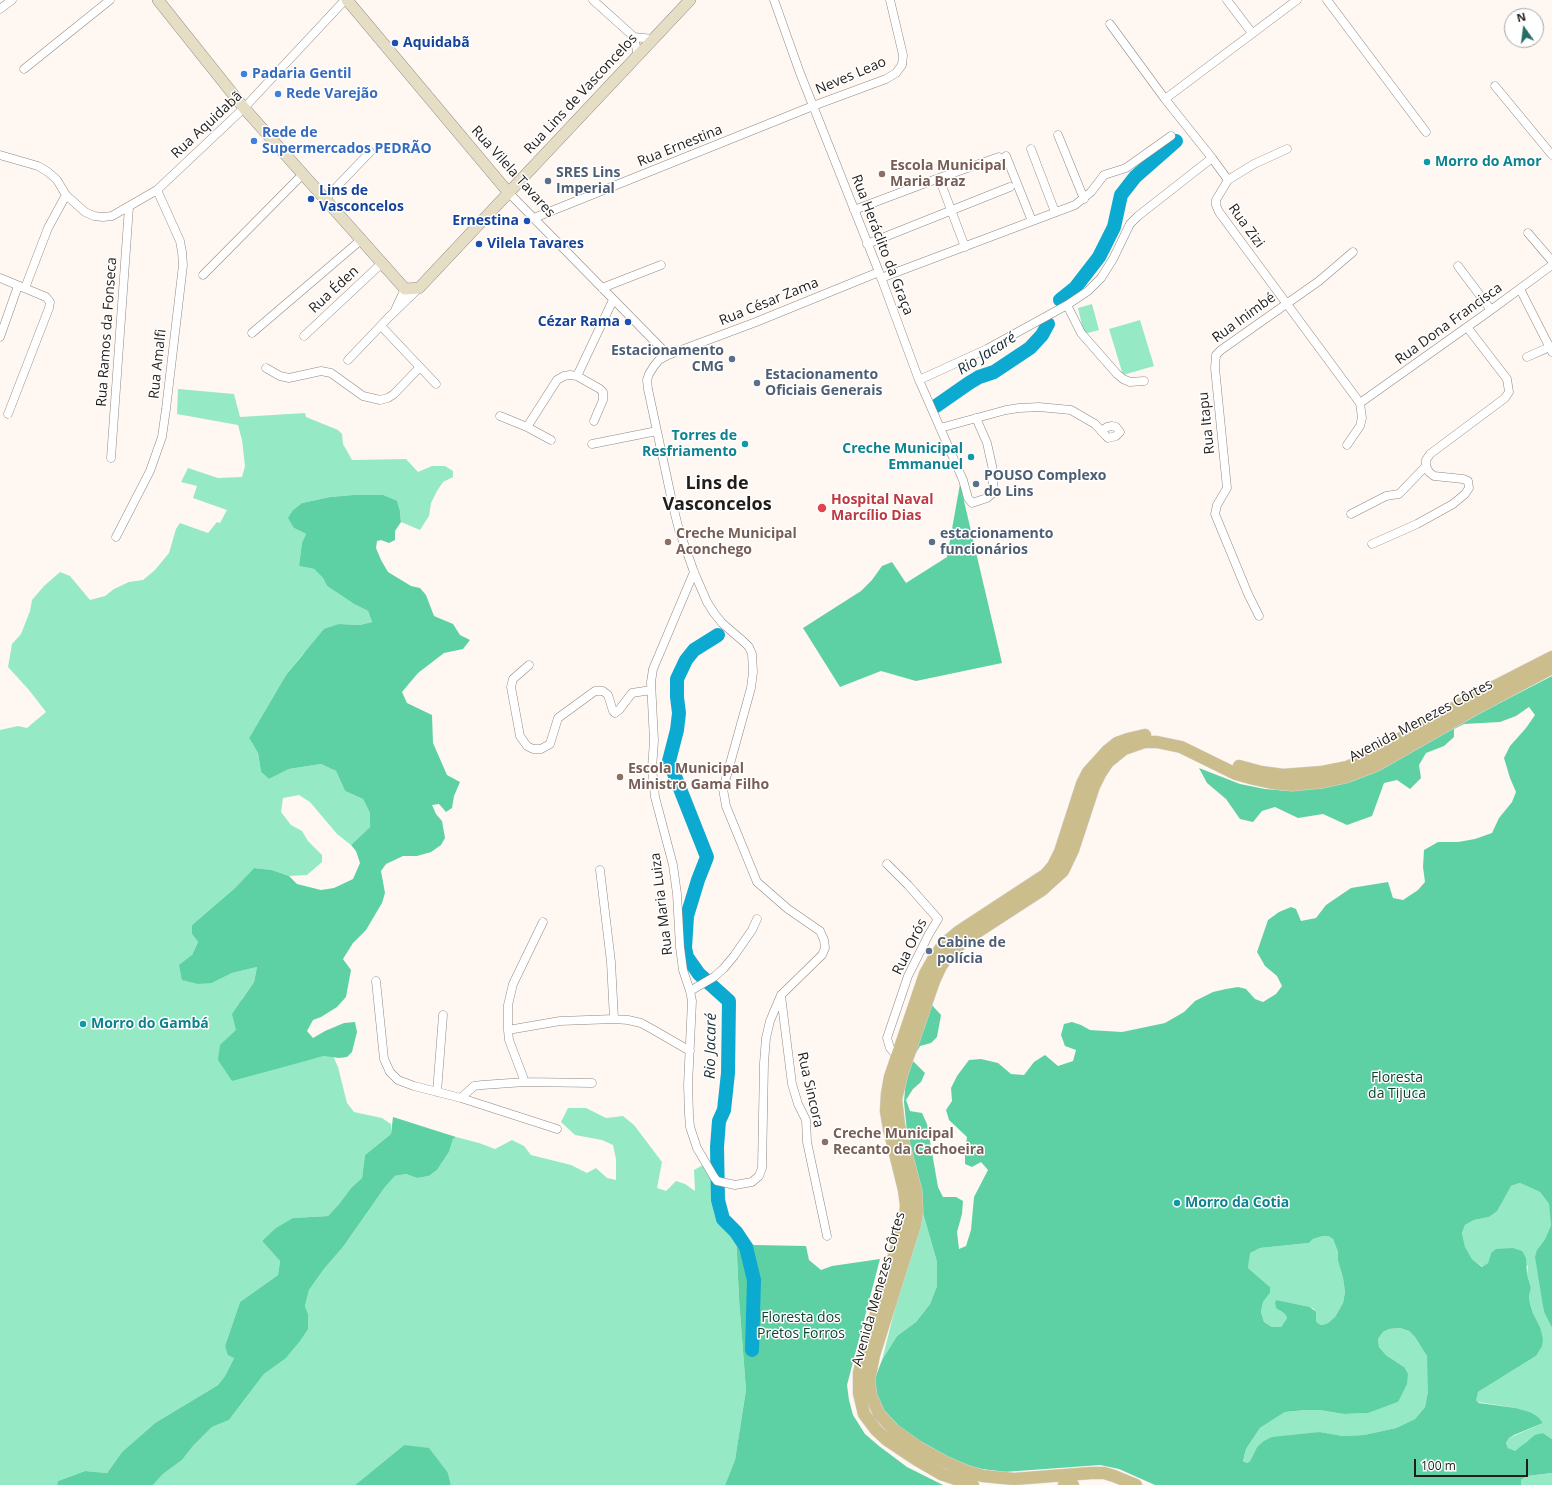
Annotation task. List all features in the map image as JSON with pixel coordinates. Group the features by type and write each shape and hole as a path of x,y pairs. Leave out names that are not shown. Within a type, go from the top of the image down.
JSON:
{"main road":[{"name":"Avenida Menezes Côrtes","path":"973,1485 941,1474 887,1440 876,1430 864,1414 859,1393 859,1373 864,1352 905,1220 906,1205 904,1190 886,1111 887,1094 897,1056 925,974 935,956 943,945 958,932 1045,875 1053,866 1060,852 1082,784 1088,772 1102,756 1117,743 1141,735 1154,734 1169,736 1184,740 1232,764 1261,772 1282,775 1322,772 1347,767 1361,762 1468,700 1552,657"},
{"name":"Avenida Menezes Côrtes","path":"1136,1485 1104,1473 1014,1479 984,1476 966,1471 945,1462 918,1447 894,1430 879,1414 871,1396 869,1380 874,1354 915,1225 917,1212 916,1190 899,1125 896,1099 902,1074 934,981 949,955 965,940 1042,890 1063,871 1074,850 1094,786 1108,762 1124,749 1144,742 1171,744 1181,747 1236,774 1254,779 1292,785 1323,782 1346,777 1374,766 1475,709 1552,668"},
{"path":"1064,1485 1073,1485"}],"street":[{"path":"0,10 12,0"},
{"path":"24,69 110,0"},
{"path":"158,0 244,108 382,263 405,288 419,288"},
{"name":"Rua Aquidabã","path":"0,155 38,166 48,172 57,180 66,195 85,212 94,216 112,216 157,190 244,108 346,0"},
{"name":"Rua Vilela Tavares","path":"346,0 508,192 668,355"},
{"path":"593,0 634,37 638,56"},
{"name":"Rua Lins de Vasconcelos","path":"348,360 419,288 690,0"},
{"name":"Rua Heráclito da Graça","path":"774,0 813,106 880,275 919,380 963,480 968,498 971,502 975,503 987,498 993,493 990,455 987,443 976,418"},
{"name":"Neves Leao","path":"813,106 886,79 896,73 902,65 903,55 890,0"},
{"path":"1227,0 1252,33"},
{"path":"1165,99 1297,0"},
{"path":"1327,0 1426,132"},
{"path":"1110,24 1165,99 1228,180 1254,164 1287,149"},
{"path":"634,37 653,39"},
{"path":"1496,86 1552,155"},
{"name":"Rua Ernestina","path":"534,218 813,106"},
{"path":"1058,134 1084,199 1104,175 1126,168 1171,136"},
{"path":"1031,150 1055,212"},
{"path":"325,199 370,152"},
{"path":"854,210 939,178 1002,157 1032,221"},
{"path":"919,380 987,348 1067,305 1088,291 1100,278 1113,259 1128,228 1138,216 1212,158"},
{"path":"203,275 303,174"},
{"path":"939,178 965,247"},
{"name":"Rua Zizi","path":"1228,180 1216,200 1216,205 1219,212 1287,302 1360,403"},
{"path":"868,244 1010,187"},
{"name":"Rua Amalfi","path":"116,537 150,471 162,437 166,409 183,265 182,252 177,234 157,190"},
{"path":"0,337 48,228 66,195"},
{"name":"Rua César Zama","path":"668,355 880,275 965,247 1075,205 1084,199"},
{"name":"Rua Ramos da Fonseca","path":"111,458 129,207"},
{"path":"1528,233 1552,261"},
{"path":"252,333 362,239"},
{"name":"Rua Inimbé","path":"1216,355 1220,350 1319,281 1353,252"},
{"name":"Rua Éden","path":"304,336 382,263"},
{"path":"602,288 661,265"},
{"name":"Rua Dona Francisca","path":"1360,403 1552,265"},
{"path":"1458,266 1491,310"},
{"path":"0,278 46,297 49,300 50,305 8,414"},
{"name":"Rua Lins de Vasconcelos","path":"394,312 405,288"},
{"path":"1520,289 1551,348 1527,357"},
{"path":"577,376 613,300"},
{"path":"1067,305 1080,333 1117,374 1130,382 1144,381"},
{"path":"381,326 436,384"},
{"path":"1372,544 1417,524 1453,504 1465,494 1469,488 1468,481 1463,479 1434,476 1429,472 1426,466 1426,460 1430,454 1506,398 1509,392 1507,379 1467,327"},
{"path":"668,355 659,360 648,374 647,380 678,524 694,572 707,602 714,614 749,647 752,654 753,672 751,688 723,789 723,798 757,882 788,909 820,931 824,940 822,955 781,995"},
{"name":"Rua Itapu","path":"1216,355 1215,368 1227,488 1216,505 1215,514 1248,594 1259,616"},
{"path":"266,368 280,376 290,378 322,371 331,373 363,396 380,400 388,398 394,394 420,367"},
{"path":"527,427 557,380 564,376 577,376 603,392 603,400 594,420"},
{"path":"1347,444 1360,426 1362,418 1360,403"},
{"path":"940,428 1019,408 1055,408 1071,410 1094,424 1101,431"},
{"path":"500,416 527,427 551,440"},
{"path":"592,444 657,431"},
{"path":"1351,514 1386,496 1399,494 1426,466"},
{"name":"Rua Maria Luiza","path":"694,572 653,669 651,690 654,741 652,768 654,789 674,865 683,970 690,991 692,1017 688,1107 690,1127 697,1148 717,1180 735,1184 752,1182 759,1176 762,1168 766,1038 770,1021 781,995"},
{"path":"529,665 513,679 511,682 511,691 520,736 527,746 533,749 541,749 550,744 558,718 595,691 603,691 608,695 615,713 632,694 651,690"},
{"name":"Rua Orós","path":"886,864 908,885 938,919 908,976 887,1038 890,1048 897,1056"},
{"path":"600,870 611,962 614,1019"},
{"path":"690,991 714,977 734,956 758,919"},
{"path":"525,1082 512,1048 508,1030 508,1005 513,984 543,922"},
{"path":"376,981 384,1059 390,1072 398,1080 414,1086 461,1098 557,1129"},
{"name":"Rua Sincora","path":"781,995 792,1084 807,1126 808,1142 827,1236"},
{"path":"437,1092 443,1015"},
{"path":"508,1030 560,1021 614,1019 628,1020 641,1023 690,1051"},
{"path":"461,1098 474,1086 525,1082 592,1083"}],"green space":[{"path":"1092,304 1099,330 1084,334 1078,308"},
{"path":"1140,320 1154,366 1123,375 1109,329"},
{"path":"178,389 234,394 240,417 305,413 306,417 338,430 342,434 343,444 352,460 406,459 418,472 432,466 445,466 453,471 453,477 443,482 437,491 431,503 429,516 420,530 401,522 400,512 353,495 330,497 302,503 293,510 294,528 306,534 302,544 299,566 314,569 323,578 327,586 354,604 368,611 372,622 360,625 339,624 302,655 286,675 249,738 258,753 261,772 269,779 289,769 321,764 336,771 345,791 363,799 370,813 370,827 351,845 337,834 310,802 299,795 283,798 281,812 291,825 302,831 308,841 322,855 322,862 307,875 289,876 272,870 254,868 235,888 192,925 192,934 198,942 192,955 212,983 232,973 257,967 254,982 242,999 265,1071 324,1056 333,1056 338,1067 347,1103 354,1112 382,1118 391,1124 391,1134 365,1155 362,1178 351,1188 328,1216 293,1218 262,1241 280,1261 278,1275 240,1302 225,1346 234,1358 225,1376 218,1385 155,1423 122,1452 107,1473 85,1471 58,1481 57,1485 0,1485 0,730 18,726 27,728 46,712 29,690 8,667 12,644 21,634 30,611 32,600 44,586 60,572 70,576 90,600 105,596 114,589 129,582 143,580 155,570 169,553 176,529 180,523 208,533 217,522 220,523 227,510 193,498 197,486 181,482 188,468 218,478 242,477 245,466 242,440 238,425 177,414"},
{"path":"960,484 1002,663 916,681 881,671 840,687 803,628 861,591 872,580 882,566 892,562 906,583 947,557"},
{"path":"383,495 397,501 401,522 395,531 395,540 389,543 381,540 377,541 376,548 381,560 388,572 411,586 420,588 426,595 434,616 453,624 460,635 470,640 463,649 444,653 418,673 402,692 407,703 432,715 433,743 447,775 460,782 454,796 452,808 446,812 439,804 432,805 436,814 442,821 445,838 441,845 431,852 417,856 403,856 386,864 381,871 385,893 382,903 366,930 353,943 343,959 351,970 346,997 337,1007 313,1020 307,1031 313,1038 344,1023 355,1022 357,1032 352,1052 347,1057 339,1058 324,1056 232,1081 218,1060 220,1045 236,1030 232,1014 254,982 257,967 232,973 212,983 198,984 182,980 179,965 192,955 198,942 192,934 192,925 235,888 254,868 272,870 289,876 297,884 321,890 334,888 353,879 360,863 356,851 351,845 370,827 370,813 363,799 345,791 336,771 321,764 289,769 269,779 261,772 258,753 249,738 286,675 324,629 339,624 360,625 372,622 368,611 354,604 327,586 323,578 314,569 299,566 302,543 306,534 294,528 288,518 293,510 302,503 330,497"},
{"name":"Floresta da Tijuca","path":"1552,676 1552,1328 1544,1312 1535,1257 1537,1250 1545,1239 1551,1225 1549,1204 1540,1192 1520,1183 1511,1186 1497,1211 1489,1217 1474,1220 1465,1225 1462,1233 1465,1247 1472,1259 1482,1267 1488,1263 1491,1253 1496,1249 1513,1248 1522,1251 1526,1258 1527,1274 1531,1288 1529,1296 1530,1304 1540,1327 1543,1339 1542,1346 1536,1356 1478,1392 1476,1400 1479,1403 1516,1408 1530,1412 1538,1417 1543,1423 1514,1435 1509,1438 1506,1443 1508,1448 1515,1451 1535,1435 1543,1433 1552,1439 1552,1473 1527,1476 1521,1480 1521,1485 1155,1485 1119,1469 1100,1465 1004,1472 975,1468 951,1460 905,1433 889,1421 875,1398 874,1381 882,1360 897,1336 916,1322 930,1304 937,1286 937,1262 921,1206 909,1152 904,1102 906,1077 931,1004 941,1015 937,1037 931,1043 920,1046 912,1060 925,1073 921,1082 913,1089 906,1100 910,1111 922,1113 927,1124 938,1187 943,1197 956,1197 963,1201 962,1214 957,1232 959,1249 966,1246 971,1230 974,1197 988,1170 981,1162 972,1167 965,1164 967,1137 949,1120 946,1110 952,1101 951,1088 957,1076 969,1060 981,1059 998,1063 1011,1074 1024,1075 1034,1062 1045,1055 1058,1066 1073,1061 1076,1050 1065,1046 1061,1035 1064,1024 1072,1022 1090,1030 1122,1032 1165,1023 1184,1012 1195,1001 1213,992 1238,987 1246,989 1255,999 1263,1002 1276,994 1282,986 1277,976 1265,966 1257,952 1268,920 1279,912 1291,907 1296,909 1301,921 1316,918 1326,905 1351,888 1388,882 1393,898 1403,900 1418,890 1425,882 1423,867 1424,850 1438,842 1458,842 1475,839 1492,833 1499,818 1512,802 1516,792 1504,758 1510,746 1535,715 1529,707 1516,716 1500,722 1464,724 1454,729 1454,737 1444,746 1426,753 1419,765 1421,778 1410,789 1397,780 1384,783 1372,816 1347,825 1323,814 1298,818 1275,807 1262,811 1253,822 1240,819 1226,799 1207,783 1199,768 1240,784 1265,789 1291,791 1353,781 1375,772 1484,711","holes":["1328,1236 1333,1239 1338,1252 1338,1261 1345,1292 1343,1303 1335,1317 1328,1323 1322,1325 1316,1321 1316,1312 1310,1307 1277,1300 1275,1302 1276,1308 1285,1314 1287,1318 1281,1327 1272,1327 1264,1322 1261,1312 1263,1302 1270,1293 1270,1287 1248,1268 1250,1253 1260,1248 1309,1243 1313,1239","1400,1328 1409,1331 1415,1337 1427,1356 1428,1391 1425,1407 1415,1419 1396,1428 1364,1435 1343,1436 1320,1432 1272,1437 1257,1447 1250,1461 1247,1463 1243,1461 1246,1449 1260,1428 1285,1412 1319,1410 1344,1414 1368,1413 1398,1402 1407,1384 1408,1374 1404,1367 1386,1355 1379,1347 1378,1339 1383,1332 1389,1329"]},
{"path":"568,1108 586,1108 606,1118 623,1116 634,1125 662,1162 657,1188 666,1191 676,1181 685,1184 695,1191 694,1170 703,1165 722,1190 722,1218 736,1233 739,1299 746,1390 735,1460 725,1485 451,1485 448,1473 404,1445 355,1485 153,1485 163,1474 182,1460 193,1446 212,1427 229,1420 264,1374 285,1359 308,1314 305,1306 309,1290 324,1269 343,1247 385,1187 395,1176 406,1174 417,1178 429,1176 437,1170 449,1152 453,1139 456,1137 495,1149 512,1140 524,1146 531,1155 571,1165 587,1173 596,1168 607,1178 616,1180 616,1159 613,1145 602,1140 575,1135 561,1122"},
{"path":"393,1117 456,1137 453,1139 449,1152 437,1170 429,1176 417,1178 406,1174 395,1176 385,1187 343,1247 324,1269 309,1290 305,1306 308,1314 308,1329 285,1359 264,1374 229,1420 212,1427 193,1446 182,1460 163,1474 153,1485 57,1485 58,1481 85,1471 107,1473 122,1452 155,1423 218,1385 225,1376 234,1358 228,1355 225,1346 240,1302 278,1275 280,1261 262,1241 276,1228 293,1218 328,1216 351,1188 362,1178 365,1155 391,1134"},
{"path":"1520,1183 1540,1192 1549,1204 1551,1216 1551,1225 1545,1239 1537,1250 1544,1312 1552,1328 1552,1439 1543,1433 1527,1441 1515,1451 1508,1448 1506,1443 1509,1438 1543,1423 1530,1412 1516,1408 1478,1402 1476,1400 1476,1395 1478,1392 1536,1356 1540,1327 1530,1304 1529,1296 1531,1288 1527,1274 1528,1266 1491,1253 1488,1263 1483,1267 1472,1259 1465,1248 1462,1233 1465,1225 1474,1220 1489,1217 1511,1186"},
{"path":"921,1206 937,1262 937,1286 930,1304 916,1322 897,1336 882,1360"},
{"name":"Floresta dos Pretos Forros","path":"736,1233 754,1245 806,1246 809,1260 821,1270 832,1266 880,1259 847,1385 853,1415 865,1434 879,1446 907,1467 943,1485 725,1485 735,1460 746,1390 739,1299"},
{"path":"1328,1236 1333,1239 1338,1252 1338,1261 1345,1292 1343,1303 1335,1317 1328,1323 1322,1325 1316,1321 1314,1309 1277,1300 1280,1311 1285,1314 1287,1318 1281,1327 1272,1327 1264,1322 1261,1312 1263,1302 1270,1293 1270,1287 1248,1268 1249,1253 1260,1248 1309,1243 1313,1239"},
{"path":"1400,1328 1409,1331 1415,1337 1428,1357 1428,1391 1425,1407 1415,1419 1396,1428 1364,1435 1343,1436 1320,1432 1257,1447 1250,1461 1247,1463 1243,1461 1246,1449 1260,1428 1285,1412 1319,1410 1344,1414 1367,1413 1398,1402 1404,1367 1386,1355 1379,1347 1378,1339 1383,1332 1389,1329"},
{"path":"404,1445 429,1448 448,1473 451,1485 355,1485"},
{"path":"1552,1473 1552,1485 1521,1485 1521,1480 1527,1476"}],"waterway":[{"name":"Rio Jacaré","path":"1060,300 1075,288 1099,257 1114,227 1121,195 1135,177 1176,141"},
{"name":"Rio Jacaré","path":"936,406 969,383 979,377 994,372 1030,348 1042,335 1048,324"},
{"name":"Rio Jacaré","path":"718,635 694,650 686,660 677,679 679,713 677,730 669,761 707,857 687,916 685,948 687,957 699,974 729,1001 728,1073 724,1110 719,1121 717,1147 718,1200 723,1219 736,1232 746,1247 754,1280 752,1350"}],"place":[{"name":"Aquidabã","path":"395,43"},
{"name":"Padaria Gentil","path":"244,74"},
{"name":"Rede Varejão","path":"278,94"},
{"name":"Rede de Supermercados PEDRÃO","path":"254,141"},
{"name":"Morro do Amor","path":"1427,162"},
{"name":"Escola Municipal Maria Braz","path":"882,174"},
{"name":"SRES Lins Imperial","path":"548,181"},
{"name":"Lins de Vasconcelos","path":"311,199"},
{"name":"Ernestina","path":"527,221"},
{"name":"Vilela Tavares","path":"479,244"},
{"name":"Cézar Rama","path":"628,322"},
{"name":"Estacionamento CMG","path":"732,359"},
{"name":"Estacionamento Oficiais Generais","path":"757,383"},
{"name":"Torres de Resfriamento","path":"745,444"},
{"name":"Creche Municipal Emmanuel","path":"971,457"},
{"name":"POUSO Complexo do Lins","path":"976,484"},
{"name":"Hospital Naval Marcílio Dias","path":"822,508"},
{"name":"Creche Municipal Aconchego","path":"668,542"},
{"name":"estacionamento funcionários","path":"932,542"},
{"name":"Escola Municipal Ministro Gama Filho","path":"620,777"},
{"name":"Cabine de polícia","path":"929,951"},
{"name":"Morro do Gambá","path":"83,1024"},
{"name":"Creche Municipal Recanto da Cachoeira","path":"825,1142"},
{"name":"Morro da Cotia","path":"1177,1203"}],"district":[{"name":"Lins de Vasconcelos","path":"717,494"}]}
